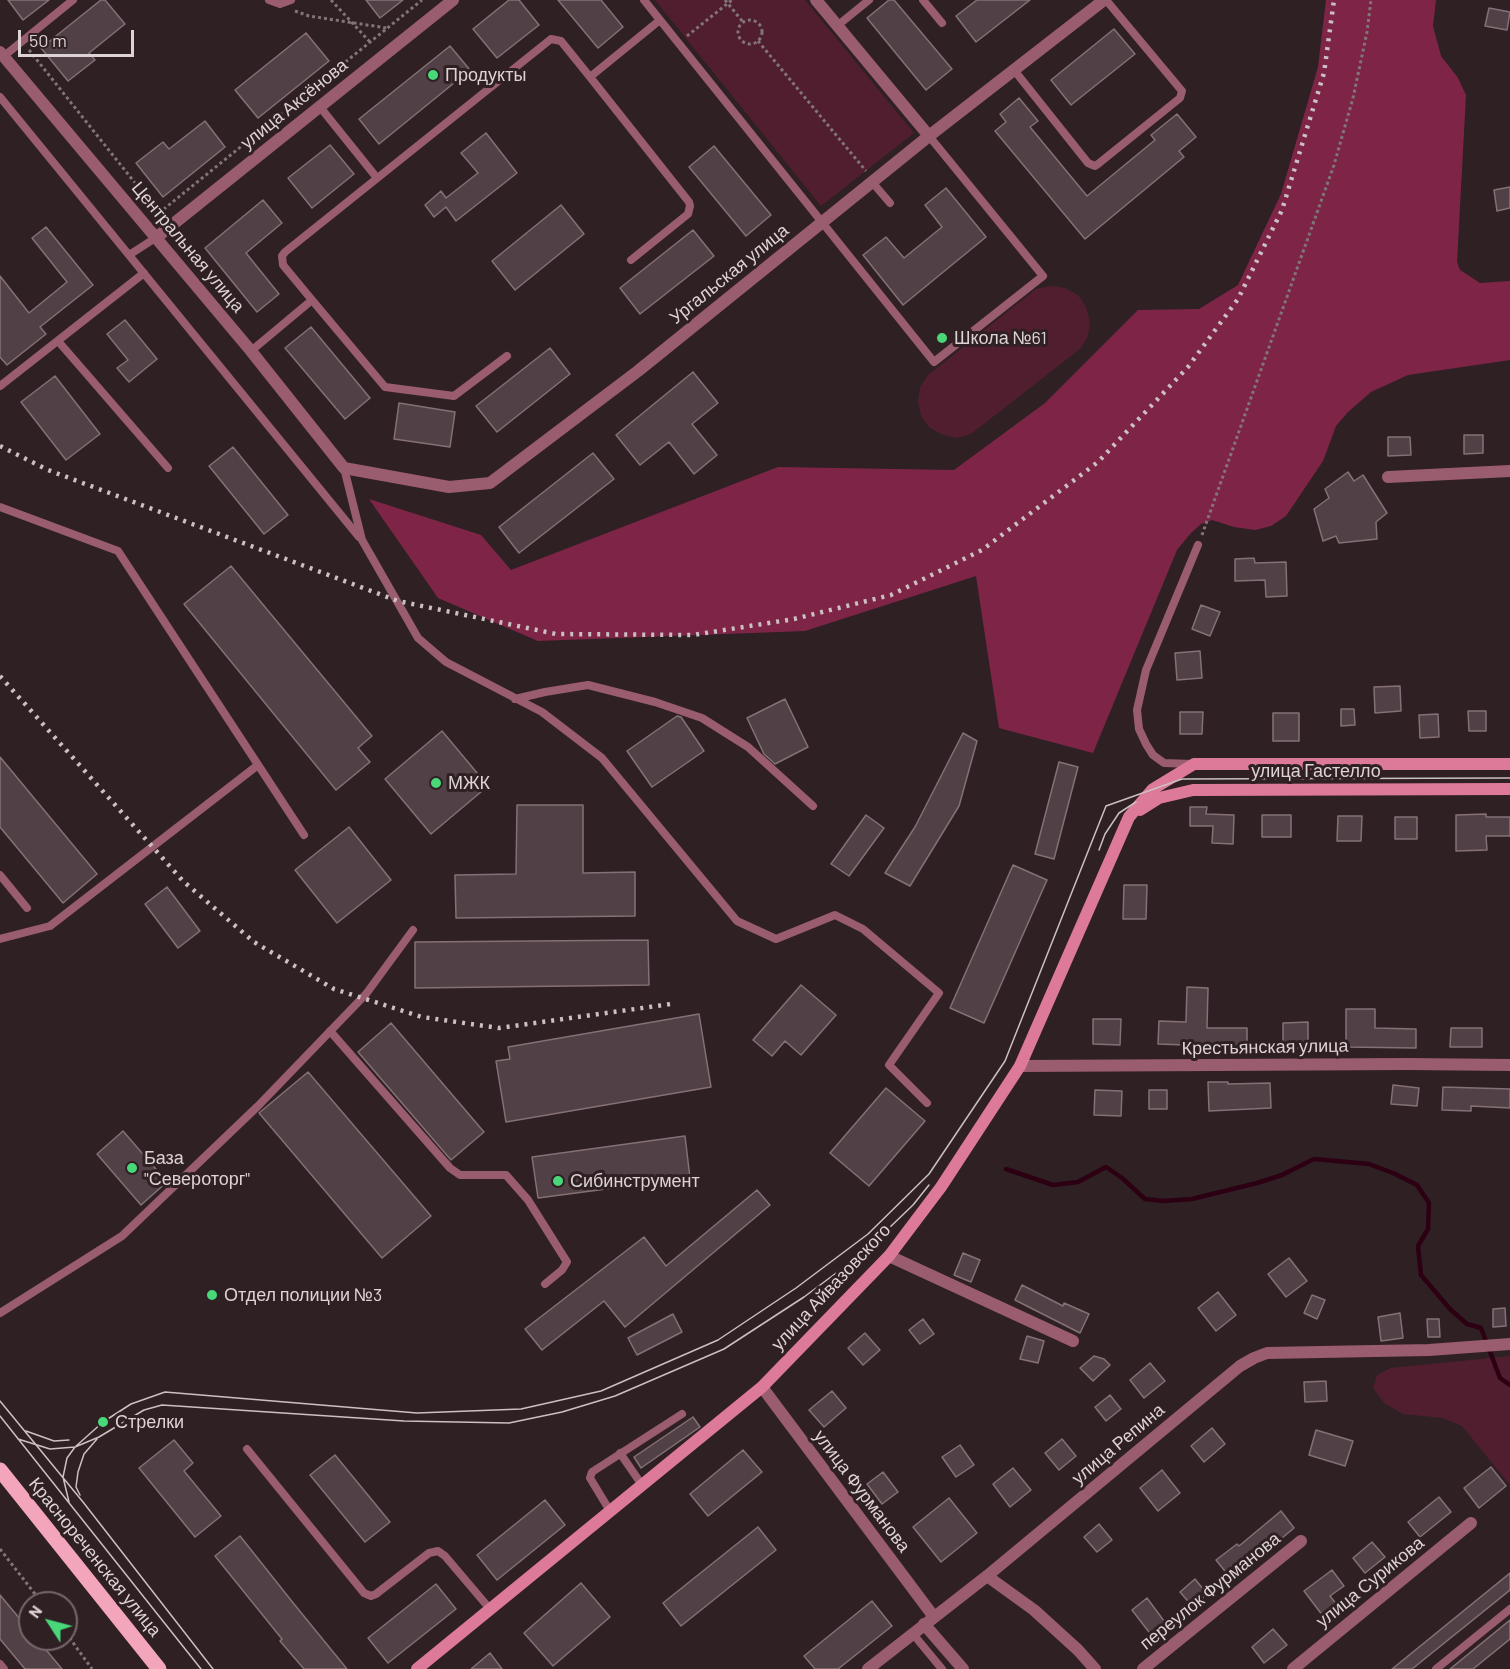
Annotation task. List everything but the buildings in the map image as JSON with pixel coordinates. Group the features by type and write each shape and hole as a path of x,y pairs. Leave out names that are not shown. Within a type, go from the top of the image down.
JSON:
{"main road":[{"name":"Краснореченская улица","path":"3,1479 159,1669"}],"street":[{"name":"улица Аксёнова","path":"157,237 453,0"},
{"path":"816,0 929,136"},
{"name":"Ургальская улица","path":"344,468 449,487 490,483 638,371 823,222 871,179 1105,0"},
{"name":"Центральная улица","path":"2,54 157,237 344,468"},
{"path":"1388,477 1510,471"},
{"path":"1194,764 1510,764"},
{"name":"улица Айвазовского","path":"417,1669 762,1387 889,1256 941,1187 1020,1066 1129,817 1153,789 1194,764"},
{"name":"улица Гастелло","path":"1129,817 1159,798 1193,790 1510,789"},
{"name":"Крестьянская улица","path":"1020,1066 1510,1065"},
{"path":"889,1256 1073,1341"},
{"name":"улица Репина","path":"868,1669 987,1576 1240,1366 1254,1358 1267,1353 1429,1350 1504,1345"},
{"name":"улица Фурманова","path":"762,1387 963,1669"},
{"name":"улица Сурикова","path":"1293,1669 1471,1523"},
{"name":"переулок Фурманова","path":"1143,1669 1301,1541"},
{"path":"987,1576 1034,1610 1078,1650 1095,1669"}],"lane":[{"path":"269,0 280,4 290,1"},
{"path":"644,0 934,362 1043,276 929,136"},
{"path":"837,26 868,0"},
{"path":"923,0 942,23"},
{"path":"1014,70 1088,163 1095,166 1098,164 1180,98 1182,91 1105,0"},
{"path":"2,54 22,41 70,1"},
{"path":"590,77 660,20"},
{"path":"507,357 453,396 385,387 283,265 282,256 551,39 561,41 689,202 688,214 631,260"},
{"path":"0,97 362,540 418,638 446,662 542,712 602,758 737,921 776,939 835,915 863,929 939,993 889,1065 927,1103"},
{"path":"320,107 377,178"},
{"path":"871,179 890,203"},
{"path":"129,255 157,237"},
{"path":"0,386 144,273"},
{"path":"251,351 312,300"},
{"path":"58,340 168,468"},
{"path":"344,468 362,540"},
{"path":"0,507 118,551 304,835"},
{"path":"1194,764 1164,763 1153,755 1138,729 1137,710 1146,670 1198,545"},
{"path":"514,699 588,685 655,702 702,718 748,747 813,806"},
{"path":"0,939 50,926 258,765"},
{"path":"0,875 27,908"},
{"path":"0,1312 122,1236 258,1107 366,994 413,930"},
{"path":"330,1031 450,1168 460,1175 506,1175 514,1183 528,1200 567,1262 562,1270 545,1284"},
{"path":"610,1511 590,1478 592,1472 682,1414"},
{"path":"247,1449 364,1593 370,1596 376,1594 429,1553 438,1551 445,1556 490,1609"},
{"path":"620,1453 642,1485"},
{"path":"1436,1669 1510,1609"},
{"path":"913,1634 942,1669"},
{"path":"0,1664 4,1669"}],"path":[{"path":"331,0 370,42"},
{"path":"159,213 422,0"},
{"path":"679,43 732,0"},
{"path":"1198,545 1334,165 1353,98 1367,32 1371,0"},
{"path":"290,1 296,11 309,16 387,28"},
{"path":"727,2 743,22"},
{"path":"751,19 760,24 763,33 758,41 750,44 741,40 738,30 743,22 751,19"},
{"path":"22,41 170,226"},
{"path":"758,41 871,179"},
{"path":"0,1549 33,1591"},
{"path":"78,1650 92,1669"}],"shaded area":[{"path":"655,0 805,0 914,133 821,206"},
{"path":"1326,0 1436,0 1433,26 1441,56 1458,78 1466,95 1457,262 1460,270 1480,283 1510,281 1510,360 1408,375 1371,392 1336,426 1323,461 1286,516 1271,526 1255,530 1234,527 1212,520 1201,524 1190,534 1177,550 1093,753 999,728 976,576 805,631 538,641 438,598 369,499 481,535 511,570 778,467 954,470 1045,403 1138,310 1199,309 1238,285 1281,194 1318,67"},
{"path":"1051,286 1065,288 1078,295 1086,307 1090,322 1088,336 1080,349 971,434 957,438 943,435 930,428 921,416 918,402 920,387 928,375 1036,289"},
{"path":"1510,1356 1510,1485 1462,1426 1443,1418 1403,1414 1384,1403 1373,1388 1377,1375 1391,1368"}],"waterway":[{"path":"1006,1169 1053,1185 1078,1182 1106,1167 1145,1199 1163,1201 1192,1199 1257,1183 1282,1175 1314,1159 1369,1164 1393,1173 1417,1185 1429,1203 1428,1229 1418,1246 1421,1275 1450,1309 1467,1324 1481,1328 1500,1378 1510,1385"}],"tram line":[{"path":"69,1502 63,1477 67,1458 75,1447 103,1422 131,1404 165,1392 417,1413 521,1409 601,1391 718,1340 796,1288 868,1234 929,1174 1005,1061 1106,806 1182,779 1510,778"},
{"path":"1099,850 1105,834 1119,813 1136,802"},
{"path":"18,1439 50,1449 75,1447 99,1437 144,1410 162,1405 404,1421 509,1423 562,1412 615,1396 724,1349 804,1297 863,1253 913,1205 929,1185"},
{"path":"0,1401 83,1502 213,1669"},
{"path":"0,1416 201,1669"},
{"path":"26,1431 54,1441 69,1440"},
{"path":"80,1495 76,1487 78,1472 84,1454 97,1439"}],"railway":[{"path":"0,446 48,470 398,601 556,634 693,635 794,619 891,595 982,550 1098,462 1188,367 1238,299 1282,210 1324,73 1334,0"},
{"path":"0,676 183,881 254,942 334,989 422,1017 499,1028 671,1004"}],"place":[{"name":"Продукты","path":"433,75"},
{"name":"Школа №61","path":"942,338"},
{"name":"МЖК","path":"436,783"},
{"name":"База \"Североторг\"","path":"132,1168"},
{"name":"Сибинструмент","path":"558,1181"},
{"name":"Отдел полиции №3","path":"212,1295"},
{"name":"Стрелки","path":"103,1422"}]}
